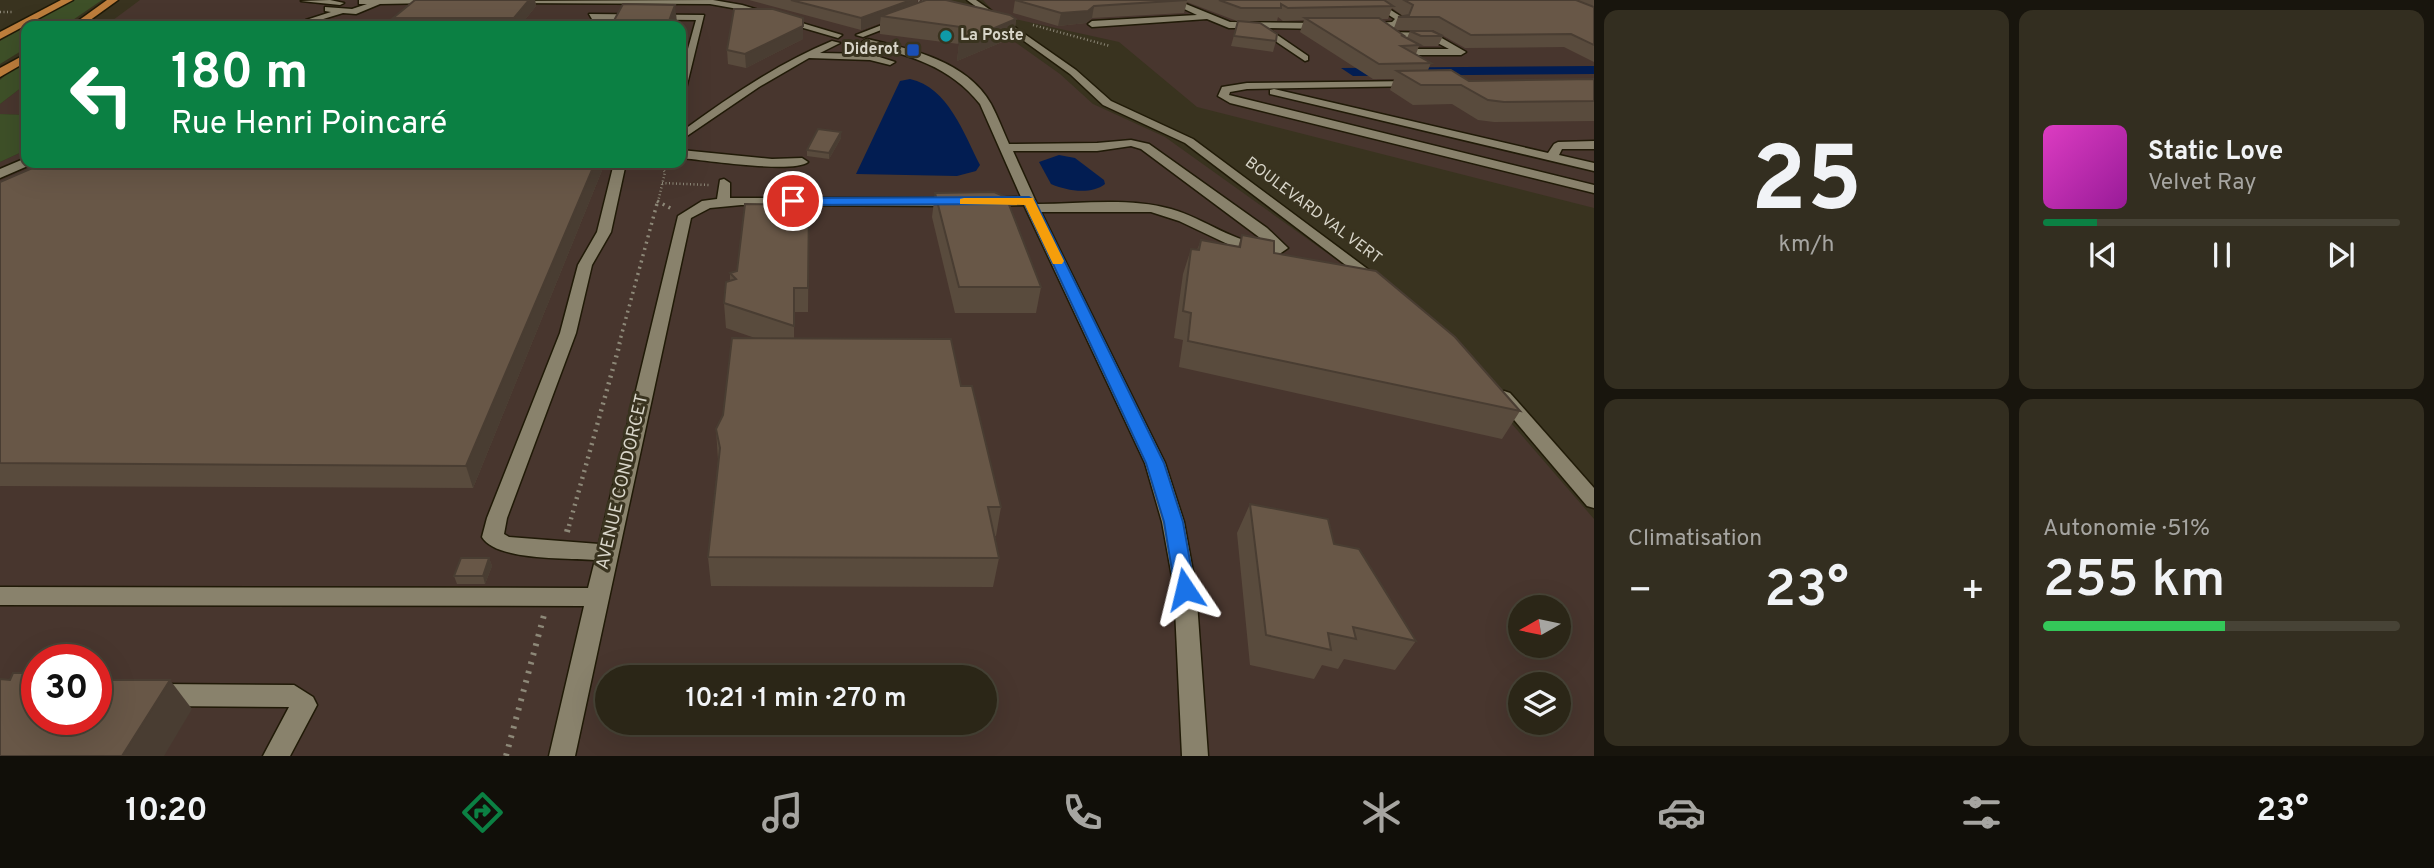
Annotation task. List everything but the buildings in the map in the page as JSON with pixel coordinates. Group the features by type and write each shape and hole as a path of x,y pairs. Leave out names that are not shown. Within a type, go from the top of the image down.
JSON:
{"highway":[{"path":"28,21 68,0"},
{"path":"83,21 113,0"},
{"path":"0,36 21,25"},
{"path":"0,73 21,60"}],"street":[{"name":"BOULEVARD VAL VERT","path":"971,0 1073,72 1107,103 1189,141 1384,287"},
{"path":"1169,0 1228,25 1329,26"},
{"path":"1357,26 1394,25 1401,19 1368,0"},
{"path":"305,1 340,8"},
{"path":"316,2 328,8 359,10 366,3 447,1"},
{"path":"503,1 710,2 739,7 837,39 896,48 933,61 959,75 975,88 985,103 1030,205 1155,463 1173,522 1185,589 1195,756"},
{"path":"589,21 601,1"},
{"path":"328,8 310,20 340,8"},
{"path":"1144,9 1162,18"},
{"path":"592,16 701,18 686,73"},
{"path":"860,42 915,16"},
{"path":"1092,24 1205,17"},
{"path":"1371,26 1385,35 1414,52 1461,52 1430,35 1385,35"},
{"path":"1260,27 1306,58"},
{"path":"686,133 767,75 837,39"},
{"path":"805,55 870,57 890,62"},
{"path":"1423,84 1247,86 1226,89 1223,96 1234,101 1594,189"},
{"path":"1247,86 1594,167"},
{"path":"724,185 723,203 1030,205 1160,209 1236,246 1258,251 1278,251 1281,248 1262,231 1144,146 1131,143 1005,148"},
{"path":"1552,157 1558,146 1594,145"},
{"path":"711,156 726,149"},
{"path":"686,154 772,163 802,162"},
{"path":"0,174 21,164"},
{"path":"607,553 505,545 493,537 497,518 568,333 585,265 604,232 619,168"},
{"name":"AVENUE CONDORCET","path":"562,756 685,216 707,204 723,203"},
{"path":"1498,390 1594,500"},
{"path":"0,596 376,599 597,597"},
{"path":"136,695 294,696 304,705 276,756"}],"path":[{"path":"915,0 933,4"},
{"path":"561,551 600,420 665,172 662,168"},
{"path":"662,183 724,185"},
{"path":"506,756 549,597"}],"shaded area":[{"path":"140,0 922,0 981,18 1060,74 1093,104 1165,137 1348,268 1467,372 1594,519 1594,756 0,756 0,162 21,152 21,168 686,168 686,21 112,21"},
{"path":"983,0 1594,0 1594,208 1197,107 1119,42 997,15"},
{"path":"21,88 21,115 0,114 0,104"}],"green space":[{"path":"73,0 102,0 71,21 36,21"},
{"path":"21,29 21,51 0,64 0,41"},
{"path":"21,66 21,88 0,104 0,80 11,70"},
{"path":"0,114 21,115 21,152 0,162"}],"water":[{"path":"1594,66 1594,74 1353,76 1341,68"},
{"path":"910,79 935,91 953,113 980,165 976,171 957,176 856,174 900,81"},
{"path":"1059,155 1075,158 1104,180 1105,184 1093,190 1079,191 1051,184 1039,162"}],"slow traffic":[{"path":"964,202 1029,201 1058,261"}],"place":[{"name":"La Poste","path":"946,36"},
{"name":"Diderot","path":"913,50"}],"route":[{"path":"793,201 1029,201 1155,463 1173,522 1185,589"}]}
